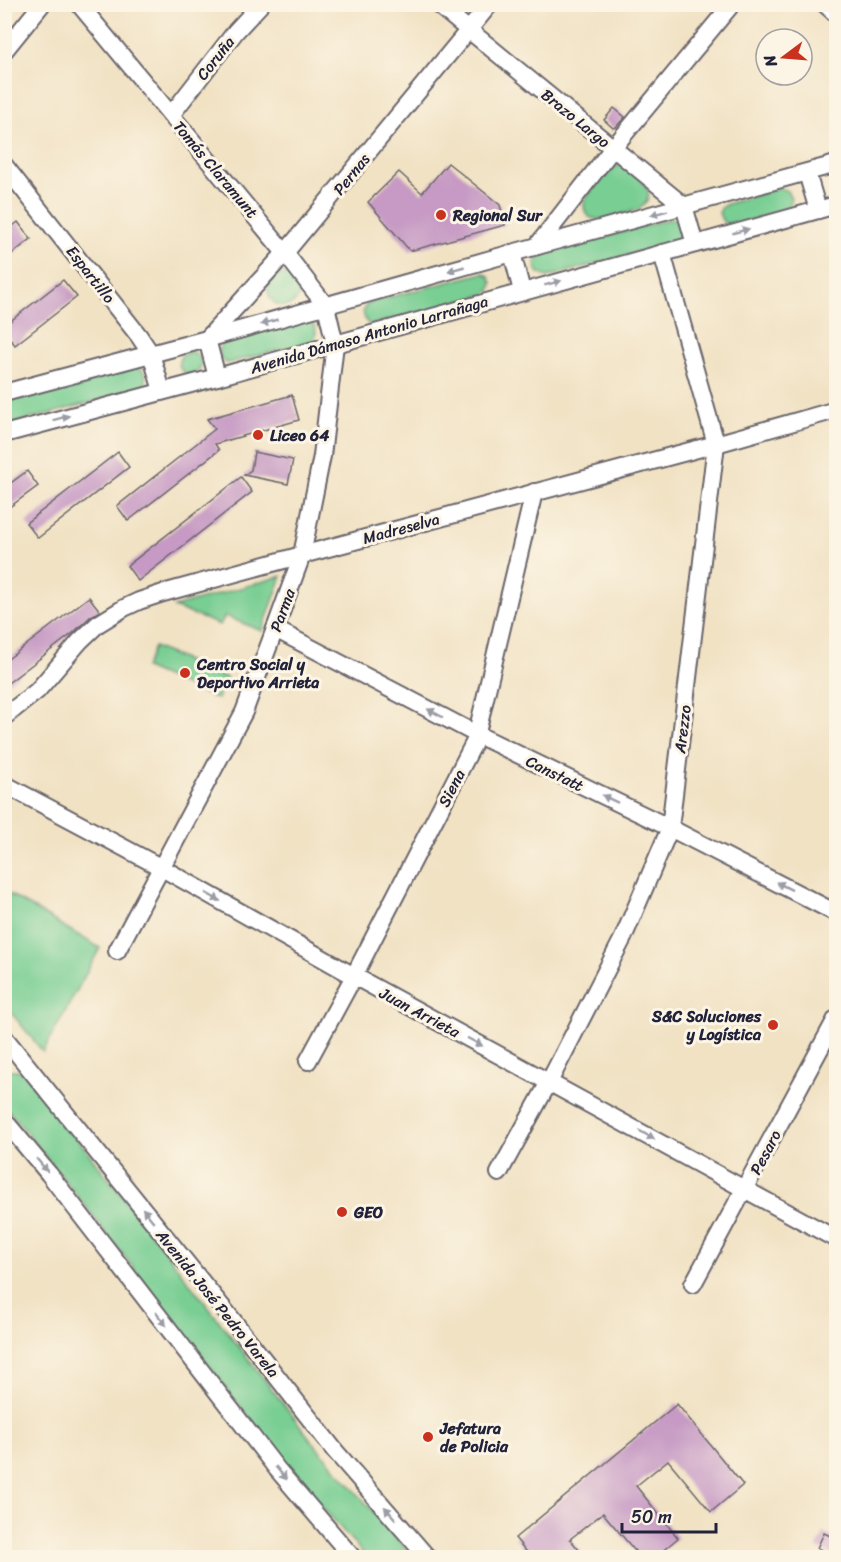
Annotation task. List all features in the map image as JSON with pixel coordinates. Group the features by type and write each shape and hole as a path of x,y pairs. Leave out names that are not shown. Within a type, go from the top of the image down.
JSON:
{"street":[{"path":"4,51 42,4"},
{"name":"Tomás Claramunt","path":"79,4 285,253 326,306 335,344"},
{"name":"Coruña","path":"171,115 236,31 261,4"},
{"name":"Brazo Largo","path":"437,4 684,206"},
{"name":"Pernas","path":"207,339 285,253 490,4"},
{"path":"537,246 613,148 732,4"},
{"path":"825,4 837,14"},
{"path":"4,393 837,164"},
{"name":"Espartillo","path":"4,165 140,336 151,354 162,392"},
{"path":"807,173 818,210"},
{"name":"Avenida Dámaso Antonio Larrañaga","path":"4,434 837,204"},
{"path":"684,206 695,244"},
{"path":"512,253 522,291"},
{"name":"Arezzo","path":"499,1173 623,938 670,828 716,444 662,253"},
{"path":"207,339 217,377"},
{"name":"Parma","path":"117,951 244,712 302,555 322,456 335,344"},
{"name":"Madreselva","path":"4,717 37,691 80,641 98,624 124,608 163,593 837,410"},
{"name":"Siena","path":"308,1061 475,741 534,492"},
{"name":"Canstatt","path":"275,629 476,734 670,828 837,913"},
{"name":"Juan Arrieta","path":"4,784 162,868 354,976 837,1239"},
{"name":"Pesaro","path":"693,1284 837,1019"},
{"name":"Avenida José Pedro Varela","path":"7,1045 231,1318 335,1450 428,1557"},
{"path":"4,1120 49,1174 277,1469 353,1557"}],"green space":[{"path":"623,165 645,186 648,198 645,204 637,210 608,218 594,219 588,216 584,207 586,197 612,167"},
{"path":"779,188 786,190 791,199 790,204 782,211 735,225 727,225 722,220 719,213 727,204"},
{"path":"669,219 684,222 685,235 681,240 548,277 540,274 536,268 535,262 544,254"},
{"path":"483,273 489,276 492,283 490,291 484,295 374,324 368,324 365,318 364,309 371,302"},
{"path":"284,274 295,279 300,290 295,301 284,306 273,301 268,290 273,279"},
{"path":"309,320 316,330 313,341 228,363 220,357 219,349 224,341"},
{"path":"186,352 194,352 201,359 201,367 194,374 186,374 179,367 179,359"},
{"path":"132,367 139,368 145,373 146,382 139,389 5,426 5,402"},
{"path":"282,576 262,631 225,616 220,625 174,607"},
{"name":"Centro Social y Deportivo Arrieta","path":"154,647 226,678 217,699 145,668"},
{"path":"4,891 100,948 43,1052 5,1005"},
{"path":"12,1070 24,1072 316,1446 413,1557 366,1557 283,1462 84,1204 5,1106 5,1072"}],"building":[{"path":"614,108 625,117 613,128 604,120"},
{"name":"Regional Sur","path":"448,163 500,205 505,225 410,251 368,202 399,172 422,193"},
{"path":"18,222 31,239 4,260 4,233"},
{"path":"63,280 77,297 15,345 4,331 4,326"},
{"path":"292,395 299,420 215,444 219,450 128,521 117,506 215,429 207,419"},
{"path":"118,452 129,467 38,538 26,523"},
{"path":"254,452 293,460 288,484 244,475 251,470"},
{"path":"27,471 38,486 4,511 4,488"},
{"path":"241,477 252,492 138,581 127,566"},
{"path":"89,597 100,611 4,686 4,662"},
{"path":"677,1404 743,1485 711,1512 668,1460 636,1486 678,1538 655,1557 640,1557 603,1513 570,1539 585,1557 531,1557 515,1538"},
{"path":"824,1533 837,1539 837,1557 817,1548"}],"place":[{"name":"Regional Sur","path":"441,215"},
{"name":"Liceo 64","path":"258,435"},
{"name":"Centro Social y Deportivo Arrieta","path":"185,673"},
{"name":"S&C Soluciones y Logística","path":"773,1025"},
{"name":"GEO","path":"342,1212"},
{"name":"Jefatura de Policia","path":"428,1437"}]}
